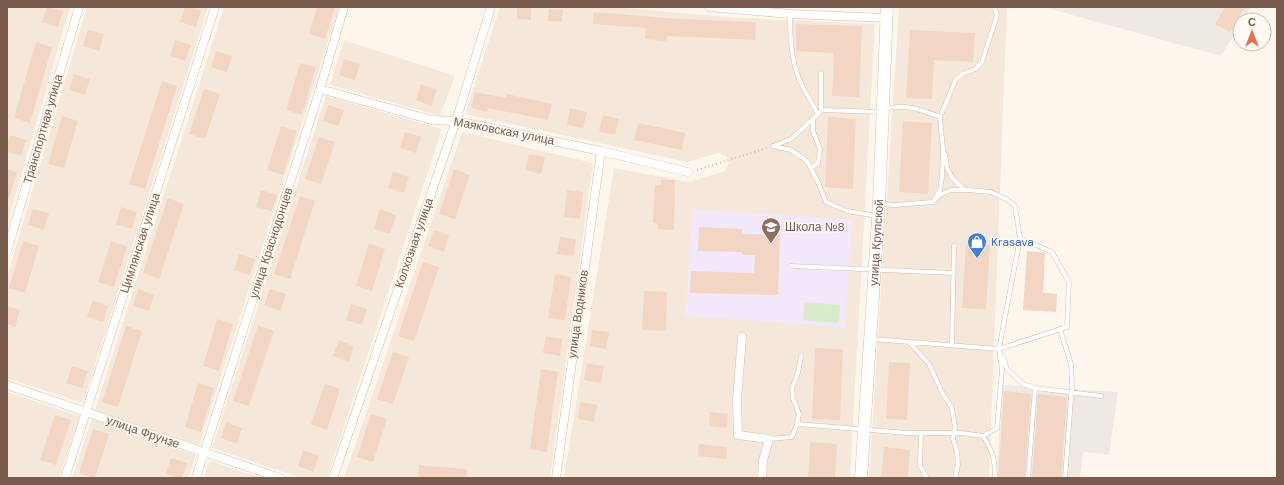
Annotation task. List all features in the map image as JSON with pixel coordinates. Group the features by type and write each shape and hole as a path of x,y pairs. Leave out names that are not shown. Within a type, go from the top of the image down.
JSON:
{"street":[{"name":"Транспортная улица","path":"7,251 79,7"},
{"name":"Цимлянская улица","path":"65,478 215,7"},
{"name":"улица Краснодонцев","path":"196,478 320,89 344,7"},
{"name":"Колхозная улица","path":"333,478 456,121 491,7"},
{"path":"709,7 765,9 790,14 887,12"},
{"name":"улица Крупской","path":"861,478 879,204 887,12"},
{"name":"Маяковская улица","path":"320,89 432,120 456,121 601,151 688,172"},
{"name":"улица Водников","path":"556,478 601,151"},
{"path":"742,338 738,399 738,435 770,439 764,460 762,478"},
{"name":"улица Фрунзе","path":"7,385 280,478"}],"lane":[{"path":"932,202 940,190 943,161 940,117 956,79 975,69 982,62 997,15 994,7"},
{"path":"790,14 790,39 794,63 800,80 820,112"},
{"path":"773,146 791,139 820,112 820,73"},
{"path":"820,112 883,110 905,107 920,110 940,117"},
{"path":"811,168 818,163 820,149 813,131 814,119"},
{"path":"942,141 947,168 952,179 965,190"},
{"path":"773,146 791,150 807,161 826,202 847,211 878,216"},
{"path":"797,424 983,436 998,428 1002,370 1000,349 1020,238 1015,206 1006,199 991,192 965,190 951,190 938,196 932,202 894,205 879,204"},
{"path":"871,339 1000,349 1067,327 1069,282 1052,252 1020,238"},
{"path":"952,345 954,246"},
{"path":"791,266 954,273"},
{"path":"1060,329 1071,364 1072,392 1065,478"},
{"path":"909,342 929,364 942,392 952,408 956,427 953,439 957,452 958,465 955,478"},
{"path":"1000,349 1007,369 1023,384 1035,388 1101,396"},
{"path":"770,439 792,437 797,424 799,414 793,398 792,388 798,373 801,356"},
{"path":"1028,478 1035,388"},
{"path":"921,433 920,466 927,478"},
{"path":"983,436 990,447 995,462 995,478"}],"path":[{"path":"688,172 738,158 773,146"}],"shaded area":[{"path":"7,7 70,7 7,224"},
{"path":"87,7 208,7 83,403 7,378 7,277"},
{"path":"224,7 339,7 199,445 95,410"},
{"path":"500,7 613,7 739,18 875,24 850,478 564,478 614,168 689,182 725,171 730,159 719,153 687,162 465,114"},
{"path":"899,7 1007,7 989,478 869,478"},
{"path":"1043,7 1251,7 1248,12 1232,12 1232,38 1221,56"},
{"path":"344,40 455,76 440,116 330,85"},
{"path":"326,96 442,129 327,478 301,478 212,448"},
{"path":"462,132 593,163 550,478 344,478"},
{"name":"Школа №8","path":"693,209 852,220 845,327 685,316"},
{"path":"1003,385 1118,392 1109,455 1083,452 1080,478 996,478"},
{"path":"7,392 80,416 59,478 7,478"},
{"path":"92,419 196,455 188,478 72,478"},
{"path":"210,461 262,478 204,478"}],"green space":[{"path":"805,302 840,305 839,323 803,320"}],"building":[{"path":"47,7 63,11 58,27 42,22"},
{"path":"185,7 190,7 201,11 196,27 180,22"},
{"path":"317,7 335,7 325,39 309,34"},
{"path":"517,7 531,8 531,20 517,19"},
{"path":"1225,7 1245,7 1242,12 1232,12 1232,29 1230,32 1215,24"},
{"path":"549,9 563,10 562,22 548,21"},
{"path":"594,12 679,19 756,22 755,40 667,36 666,41 645,39 646,28 593,24"},
{"path":"796,24 862,26 859,97 832,96 834,53 796,51"},
{"path":"88,30 104,34 99,51 83,46"},
{"path":"910,30 975,33 973,62 934,60 932,99 906,98"},
{"path":"175,40 191,45 185,61 170,56"},
{"path":"36,42 52,47 30,123 14,118"},
{"path":"216,51 232,56 227,72 211,67"},
{"path":"344,59 360,64 355,80 339,75"},
{"path":"300,63 316,67 302,115 286,110"},
{"path":"74,74 90,79 85,95 69,90"},
{"path":"162,81 177,86 145,189 129,184"},
{"path":"421,84 437,90 431,106 416,100"},
{"path":"204,89 220,94 205,139 189,134"},
{"path":"475,92 506,98 507,94 552,104 548,120 488,108 487,112 471,108"},
{"path":"328,105 344,110 338,126 323,121"},
{"path":"570,108 587,112 583,128 567,125"},
{"path":"603,115 619,119 615,135 599,132"},
{"path":"62,116 78,121 64,168 48,164"},
{"path":"828,117 856,119 853,189 825,187"},
{"path":"903,121 932,123 928,194 899,192"},
{"path":"638,123 685,133 682,150 634,140"},
{"path":"281,126 297,131 283,175 267,170"},
{"path":"405,132 421,137 416,153 400,148"},
{"path":"10,135 26,140 21,156 7,152"},
{"path":"319,137 335,142 321,184 305,179"},
{"path":"529,154 545,157 541,174 525,170"},
{"path":"7,169 17,172 9,198 7,197"},
{"path":"454,169 470,175 455,219 439,214"},
{"path":"393,171 409,177 404,193 388,188"},
{"path":"661,180 675,180 674,230 658,229 658,224 653,223 655,185 661,185"},
{"path":"261,190 277,195 272,211 256,207"},
{"path":"567,190 583,192 580,219 564,217"},
{"path":"300,196 315,201 290,279 274,274"},
{"path":"168,198 184,204 159,279 143,273"},
{"path":"121,207 137,212 132,229 116,224"},
{"path":"33,209 49,213 44,230 28,225"},
{"path":"380,209 396,215 390,234 374,229"},
{"path":"699,227 742,229 742,234 780,235 778,295 690,293 691,271 754,273 755,255 742,255 742,252 698,251"},
{"path":"434,230 449,235 444,252 428,246"},
{"path":"560,237 576,239 574,256 557,254"},
{"path":"23,241 39,246 25,293 9,288"},
{"path":"111,241 127,247 114,287 98,282"},
{"path":"369,243 385,249 372,291 356,286"},
{"path":"966,244 990,245 986,309 962,308"},
{"path":"1027,251 1045,253 1043,293 1057,294 1056,312 1023,310"},
{"path":"239,254 255,259 250,275 234,270"},
{"path":"423,262 439,267 414,341 398,336"},
{"path":"555,274 571,277 565,320 548,318"},
{"path":"138,289 154,295 149,311 133,306"},
{"path":"270,289 286,294 280,311 264,305"},
{"path":"644,291 667,292 666,331 642,330"},
{"path":"93,300 108,306 103,322 87,317"},
{"path":"351,304 367,309 362,325 346,320"},
{"path":"7,306 20,310 15,327 7,324"},
{"path":"217,319 233,324 219,371 203,366"},
{"path":"258,325 274,331 249,406 233,401"},
{"path":"126,326 142,331 118,407 102,402"},
{"path":"592,330 609,332 606,349 590,346"},
{"path":"546,336 562,339 560,356 543,353"},
{"path":"339,340 354,346 349,362 333,356"},
{"path":"815,348 843,349 840,420 812,419"},
{"path":"393,352 409,357 393,404 377,399"},
{"path":"889,362 910,363 907,420 886,419"},
{"path":"587,363 604,366 601,383 584,380"},
{"path":"72,366 88,371 82,388 66,383"},
{"path":"541,369 558,372 547,452 530,449"},
{"path":"198,383 214,388 201,432 185,427"},
{"path":"325,384 340,389 327,430 311,424"},
{"path":"1004,391 1031,394 1025,478 998,478"},
{"path":"1038,394 1067,397 1061,478 1032,478"},
{"path":"580,402 597,405 594,422 578,419"},
{"path":"710,412 728,414 727,428 709,426"},
{"path":"371,414 387,419 373,462 357,457"},
{"path":"55,415 71,420 56,465 40,460"},
{"path":"226,422 242,428 237,444 221,438"},
{"path":"93,429 109,434 95,478 79,473"},
{"path":"810,442 837,444 835,478 808,478"},
{"path":"699,444 727,447 726,459 698,456"},
{"path":"884,447 910,450 908,478 881,478"},
{"path":"303,450 319,456 313,472 298,466"},
{"path":"171,458 187,463 182,478 166,474"},
{"path":"419,465 467,469 466,478 418,478"}],"place":[{"name":"Школа №8","path":"771,244"},
{"name":"Krasava","path":"977,259"}]}
